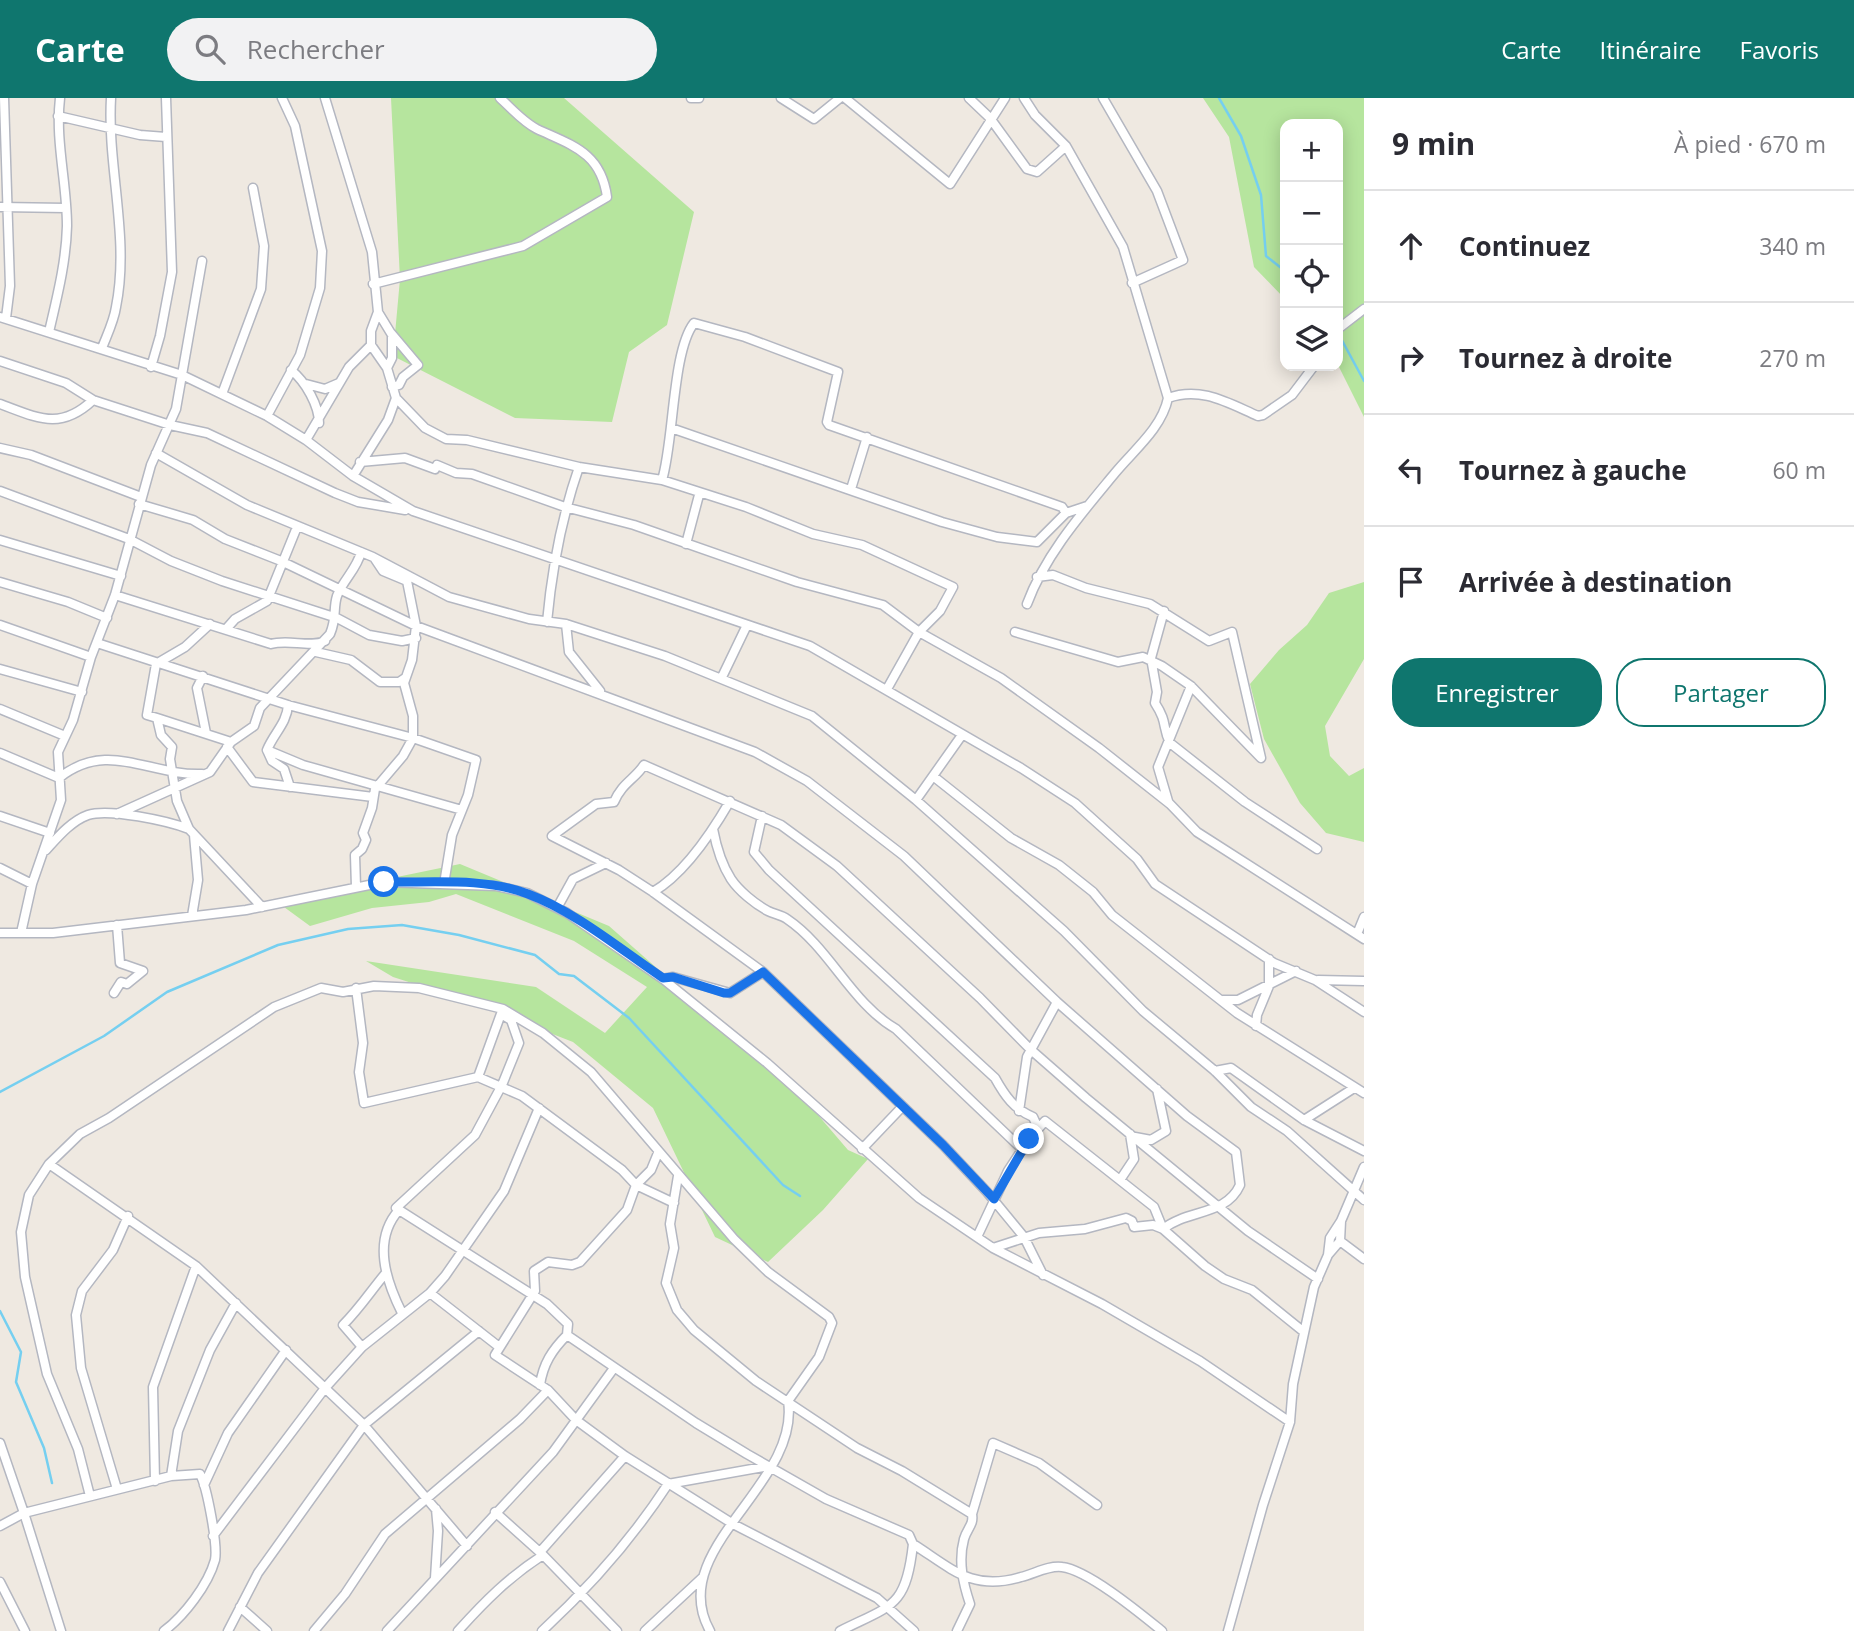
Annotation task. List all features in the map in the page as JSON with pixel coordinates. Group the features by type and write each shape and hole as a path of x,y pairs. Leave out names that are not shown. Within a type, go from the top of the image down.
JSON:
{"street":[{"path":"4,98 5,207 10,294 3,317 182,375 267,416 306,440 353,476 413,511"},
{"path":"48,332 64,267 66,208 58,116 60,98"},
{"path":"102,348 116,311 120,285 120,247 109,128 111,98"},
{"path":"151,367 172,272 166,98"},
{"path":"267,416 300,355 320,288 322,251 295,126 282,98"},
{"path":"325,98 372,252 373,284 378,312 393,343 392,358 387,368"},
{"path":"373,284 523,246 607,197 599,176 583,151 561,137 538,129 499,98"},
{"path":"691,98 699,98"},
{"path":"781,98 814,119 842,98 950,184 978,145 990,118 1005,98"},
{"path":"969,98 990,118 1027,169 1037,172 1066,146"},
{"path":"1024,98 1035,115 1066,146 1123,247 1168,398"},
{"path":"1103,98 1157,191 1183,260 1132,283"},
{"path":"58,116 166,137"},
{"path":"222,394 261,289 264,246 253,188"},
{"path":"5,207 66,208"},
{"path":"21,933 32,884 61,800 58,752 115,595 156,453 170,425 182,375 202,261"},
{"path":"1343,325 1364,309"},
{"path":"378,312 371,331 371,345 387,368 396,398 425,428 446,439 467,440 579,467 662,480 699,495 746,507 813,534 862,545 953,587 940,611 919,632 887,689"},
{"path":"662,480 683,355 694,323 745,337 836,370 828,424 1062,507 1066,513"},
{"path":"388,331 418,365 406,374 399,385 392,387"},
{"path":"306,440 318,424 339,383 359,354 371,345"},
{"path":"0,361 66,383 93,400 170,425 207,433 358,502 413,511 810,646 1021,768 1075,803 1137,859 1155,884 1269,960 1315,980 1364,1012"},
{"path":"291,370 306,384 319,416 318,424"},
{"path":"1027,604 1037,577 1089,505 1155,425 1168,398 1178,394 1211,395 1258,416 1292,396 1310,371"},
{"path":"306,384 325,388 339,383"},
{"path":"353,476 388,420 396,398"},
{"path":"0,404 57,421 77,414 93,400"},
{"path":"671,428 942,522 1032,544 1066,513 1089,505"},
{"path":"851,489 867,437"},
{"path":"0,448 31,455 140,501 193,520 225,540 281,561 416,626 755,752 807,781 904,856 1057,1002 1157,1089 1236,1152 1240,1185 1235,1195 1220,1208 1195,1212 1174,1220 1163,1229"},
{"path":"156,453 247,505 361,551 449,597 547,622 566,624 722,677 812,716 916,800 1063,931 1143,1011 1215,1071 1251,1107 1287,1131 1364,1200"},
{"path":"360,462 405,458 417,460 435,469 437,465 472,474 565,507 634,525 797,582 883,605 919,632 1001,678 1099,748 1170,804 1197,832 1360,936 1364,917"},
{"path":"547,622 553,558 565,507 579,467"},
{"path":"0,491 130,539 171,561 269,597 337,618 369,635 402,641 416,638"},
{"path":"686,544 699,495"},
{"path":"227,628 269,597 281,561 297,527"},
{"path":"0,540 121,576"},
{"path":"117,814 205,774 214,768 229,744 252,729 256,713 325,641 337,618 337,597 358,563 361,551"},
{"path":"356,887 355,855 366,840 363,833 377,785 403,756 413,738 413,716 405,678 416,638 416,626 407,581 383,571 373,557"},
{"path":"1015,632 1118,662 1143,657 1173,672 1191,686 1261,758 1232,632 1209,641 1150,604 1086,588 1053,575 1037,577"},
{"path":"0,582 68,601 107,618"},
{"path":"115,595 227,628 271,645 285,641 314,644 325,641"},
{"path":"1164,611 1152,652 1157,692 1155,703 1167,721 1166,736 1170,743 1245,802 1317,849"},
{"path":"156,664 186,647 210,624"},
{"path":"566,624 569,652 602,694"},
{"path":"0,625 91,657"},
{"path":"722,677 747,625"},
{"path":"97,643 288,705 413,738 476,760 452,835 444,884"},
{"path":"316,652 351,660 380,682 399,682 405,678"},
{"path":"156,664 147,715 205,733 229,744 247,771 250,781 373,797"},
{"path":"0,668 82,692"},
{"path":"203,676 198,688 205,733"},
{"path":"1170,804 1158,767 1191,686"},
{"path":"288,705 286,719 275,730 267,750 272,761 284,769 290,787"},
{"path":"0,709 65,736"},
{"path":"157,718 161,735 172,747 170,760 180,811 192,832 262,907"},
{"path":"916,800 962,735"},
{"path":"267,750 303,765 462,810"},
{"path":"0,753 59,778"},
{"path":"59,778 82,763 111,758 174,772 205,774"},
{"path":"1043,1275 1024,1237 994,1199 763,972 653,892 606,863 552,836 596,804 614,802 622,785 638,775 643,765 781,825 836,866 980,998 1030,1049 1131,1135 1248,1231 1318,1279"},
{"path":"933,776 1011,838 1059,865 1093,892 1112,915 1256,1026 1364,1093"},
{"path":"653,892 666,884 713,829 730,801"},
{"path":"44,852 58,835 86,816 117,814 192,832"},
{"path":"0,816 50,833"},
{"path":"762,816 754,849 756,856 995,1078 1004,1095 1019,1111 1033,1116 1038,1128"},
{"path":"713,829 717,848 730,878 746,895 794,925 819,948 879,1019 896,1029 1023,1150"},
{"path":"192,832 198,880 192,916"},
{"path":"557,908 573,879 606,863"},
{"path":"0,868 32,884"},
{"path":"0,933 117,925 262,907 384,882 496,886 527,893 557,908 663,978 768,1063 919,1198 993,1248 1102,1304 1200,1361 1290,1422"},
{"path":"114,993 121,982 127,984 143,971 120,963 117,925"},
{"path":"1256,1026 1257,1015 1269,986 1269,960"},
{"path":"1223,1000 1238,1000 1296,971"},
{"path":"663,978 673,977 730,993 763,972"},
{"path":"1315,980 1364,981"},
{"path":"90,1496 78,1449 47,1374 20,1253 25,1205 49,1164 89,1127 109,1118 274,1007 321,988 343,992 356,988 419,988 502,1012 573,1055 643,1131 678,1176 768,1272 829,1317 830,1329 819,1357 788,1401 791,1421 788,1435 769,1466 764,1482 716,1549 703,1577 700,1599 710,1631"},
{"path":"356,988 363,1043 359,1072 364,1103 478,1077 502,1085 539,1108 622,1170 636,1185 674,1203"},
{"path":"1019,1111 1030,1049 1057,1002"},
{"path":"478,1077 502,1012"},
{"path":"314,1631 345,1594 385,1534 520,1419 544,1387 542,1369 567,1335 568,1324 534,1295 461,1251 396,1207 474,1135 502,1085 519,1043 511,1020 502,1012"},
{"path":"1215,1071 1231,1068 1304,1120 1364,1151"},
{"path":"1304,1120 1354,1088"},
{"path":"1131,1135 1151,1140 1166,1131 1157,1089"},
{"path":"862,1149 902,1107"},
{"path":"213,1536 325,1388 362,1347 430,1293 504,1191 539,1108"},
{"path":"977,1237 994,1199 1023,1150 1038,1128 1047,1122 1154,1207 1163,1229"},
{"path":"1119,1180 1134,1159 1131,1135"},
{"path":"658,1153 651,1170 636,1185 627,1210 580,1262 572,1265 548,1262 534,1271 534,1295 498,1346 495,1352 498,1358 544,1387 576,1420 625,1456 733,1524 808,1560 877,1598 914,1631"},
{"path":"49,1164 128,1216 196,1266 363,1425 467,1546"},
{"path":"1228,1631 1263,1505 1290,1422 1293,1384 1304,1332 1318,1279 1328,1255 1330,1238 1341,1221 1364,1167"},
{"path":"678,1176 670,1224 674,1248 666,1283 677,1310 694,1330 756,1381 857,1448 902,1471 972,1514"},
{"path":"399,1210 386,1226 385,1274 402,1313"},
{"path":"117,1489 81,1368 76,1315 82,1291 113,1250 128,1216"},
{"path":"993,1248 1024,1237 1085,1229 1126,1218 1132,1221 1134,1227 1153,1225 1163,1229 1224,1279 1252,1290 1304,1332"},
{"path":"1328,1255 1340,1241 1341,1221"},
{"path":"1340,1241 1364,1259"},
{"path":"155,1480 153,1387 196,1266"},
{"path":"362,1347 343,1325 366,1302 367,1295 385,1274"},
{"path":"430,1293 498,1346"},
{"path":"171,1476 178,1431 210,1350 236,1303"},
{"path":"228,1631 258,1573 363,1425 479,1331"},
{"path":"567,1335 696,1423 769,1466 826,1499 909,1535 913,1544 961,1577 1004,1582 1056,1566 1069,1568 1127,1603 1162,1631"},
{"path":"204,1485 228,1433 286,1350"},
{"path":"387,1631 553,1452 614,1368"},
{"path":"0,1443 61,1631"},
{"path":"957,1631 970,1604 961,1577 964,1539 973,1522 972,1514 993,1443 1039,1463 1097,1505"},
{"path":"458,1631 501,1583 542,1553 625,1456"},
{"path":"542,1631 581,1595 636,1532 668,1483 769,1466"},
{"path":"0,1526 24,1513 171,1476 200,1474 213,1536 214,1561 194,1598 164,1631"},
{"path":"435,1578 438,1531 436,1509"},
{"path":"495,1512 542,1553 617,1631"},
{"path":"840,1631 889,1608 906,1583 913,1544"},
{"path":"645,1631 703,1577"},
{"path":"0,1582 25,1631"},
{"path":"240,1607 267,1631"}],"green space":[{"path":"391,98 564,98 694,212 667,325 629,352 612,422 515,418 393,356 400,279"},
{"path":"1203,98 1364,98 1364,417 1341,371 1343,119 1280,119 1280,294 1254,267 1229,137"},
{"path":"1364,582 1364,659 1325,726 1330,756 1349,776 1364,768 1364,842 1326,833 1300,803 1264,739 1250,684 1279,650 1307,625 1329,593"},
{"path":"460,864 609,926 800,1094 848,1150 868,1159 823,1210 768,1262 715,1237 653,1108 573,1042 462,999 393,977 366,961 536,987 605,1033 647,987 574,941 456,894 429,902 372,908 310,926 284,907 300,897"}],"waterway":[{"path":"1219,98 1241,136 1261,195 1266,256 1280,267"},
{"path":"1343,342 1364,381"},
{"path":"0,1092 104,1036 167,992 278,945 348,929 402,925 459,935 535,955 559,974 574,976 629,1018 783,1185 800,1196"},
{"path":"0,1311 21,1352 16,1382 44,1448 52,1483"}],"route":[{"path":"384,882 496,886 527,893 567,914 663,978 673,977 724,993 736,990 763,972 943,1145 994,1199 1029,1139"}]}
